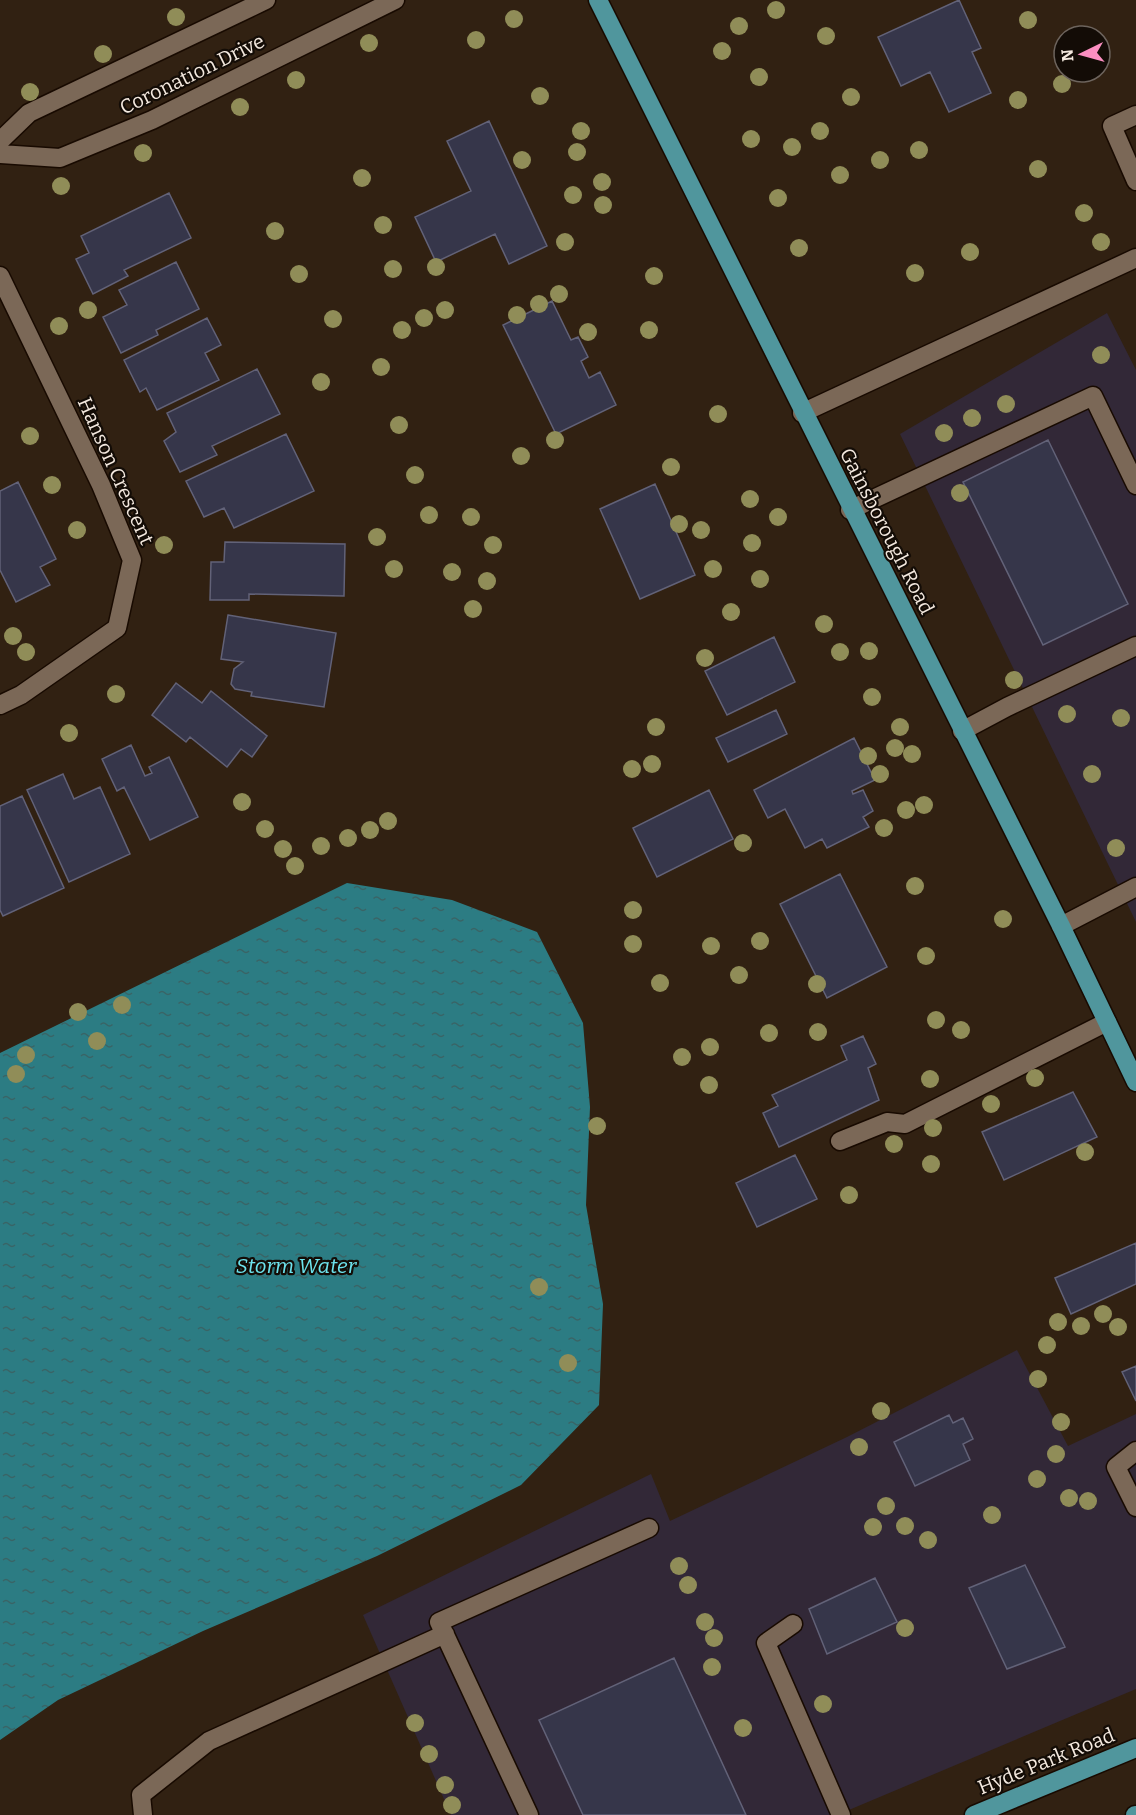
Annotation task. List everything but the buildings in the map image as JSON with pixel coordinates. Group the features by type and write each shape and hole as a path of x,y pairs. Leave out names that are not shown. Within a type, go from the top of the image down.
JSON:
{"main road":[{"name":"Gainsborough Road","path":"598,0 1136,1082"},
{"name":"Hyde Park Road","path":"974,1815 1136,1748"}],"street":[{"name":"Coronation Drive","path":"0,141 29,113 266,0"},
{"name":"Coronation Drive","path":"0,154 60,158 152,120 395,0"},
{"path":"1136,115 1112,126 1136,182"},
{"path":"802,413 1136,258"},
{"name":"Hanson Crescent","path":"0,276 101,485 132,560 117,628 21,695 0,705"},
{"path":"850,510 1093,396 1136,485"},
{"path":"962,731 1007,707 1136,646"},
{"path":"1060,926 1136,887"},
{"path":"840,1142 887,1122 905,1124 1107,1022"},
{"path":"1136,1451 1116,1467 1136,1507"},
{"path":"529,1815 439,1622 649,1528"},
{"path":"793,1624 766,1643 841,1815"},
{"path":"143,1815 141,1795 208,1741 445,1635"}],"shaded area":[{"path":"1107,313 1136,370 1136,922 900,434"},
{"path":"1017,1350 1068,1446 1136,1414 1136,1689 837,1815 451,1815 363,1615 651,1474 670,1521 847,1437"}],"water":[{"name":"Storm Water","path":"347,883 452,900 537,932 583,1023 590,1107 586,1205 603,1304 599,1405 521,1485 377,1556 203,1631 58,1700 0,1740 0,1053"}]}
